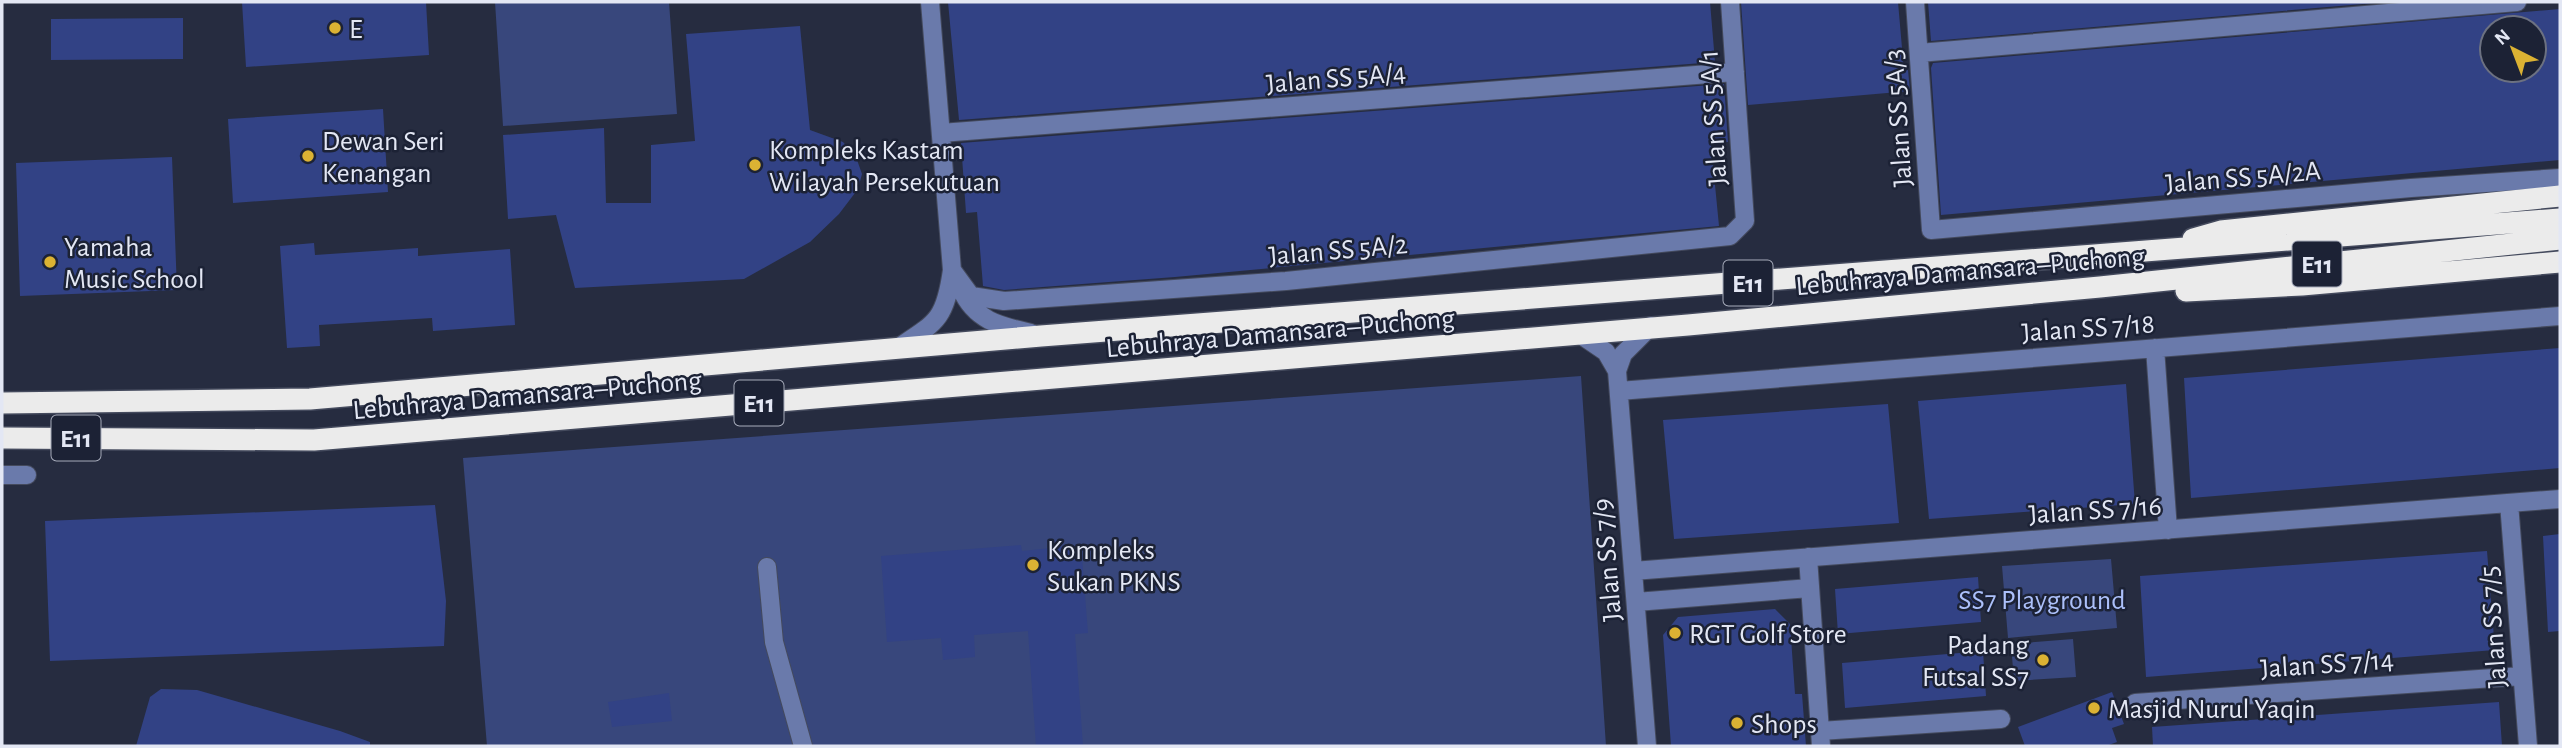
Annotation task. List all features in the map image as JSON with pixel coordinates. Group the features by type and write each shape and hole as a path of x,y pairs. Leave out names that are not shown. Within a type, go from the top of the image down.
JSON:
{"highway":[{"path":"2147,252 2221,231 2560,196"},
{"name":"Lebuhraya Damansara–Puchong","path":"2,438 314,440 1493,342 1575,332 2100,287 2533,231 2560,219"},
{"name":"Lebuhraya Damansara–Puchong","path":"2,403 310,399 1041,335 2147,252 2533,231 2560,239"},
{"path":"2100,287 2175,292 2302,285 2560,262"}],"street":[{"path":"896,349 939,317 947,303 952,270 930,2"},
{"name":"Jalan SS 5A/1","path":"1730,2 1745,221 1739,230"},
{"name":"Jalan SS 5A/3","path":"1915,2 1931,230"},
{"path":"1919,53 2517,2"},
{"name":"Jalan SS 5A/4","path":"941,133 1735,72"},
{"name":"Jalan SS 5A/2A","path":"1931,230 2411,188 2560,178"},
{"name":"Jalan SS 5A/2","path":"952,270 971,296 1004,301 1533,258 1695,242 1730,236 1739,230"},
{"path":"952,270 973,311 1001,326 1041,335"},
{"name":"Jalan SS 7/18","path":"1619,391 2560,316"},
{"path":"1617,370 1623,354 1651,326"},
{"path":"1575,332 1606,352 1617,370"},
{"path":"2155,348 2168,530"},
{"name":"Jalan SS 7/9","path":"1617,370 1647,746"},
{"path":"2,475 27,475"},
{"name":"Jalan SS 7/16","path":"1633,570 2560,499"},
{"name":"Jalan SS 7/5","path":"2510,503 2528,746"},
{"path":"1808,557 1820,739 2001,719"},
{"path":"767,567 774,642 803,746"},
{"path":"1636,602 1810,588"},
{"name":"Jalan SS 7/14","path":"2135,704 2522,676"}],"green space":[{"path":"495,2 669,2 677,114 503,126"},
{"name":"Kompleks Sukan PKNS","path":"1581,376 1606,746 487,746 463,458"},
{"name":"SS7 Playground","path":"2111,559 2117,628 2008,638 2002,566"},
{"name":"Padang Futsal SS7","path":"2073,639 2076,677 2014,681 2011,644"}],"building":[{"name":"E","path":"242,2 426,2 429,55 246,67"},
{"path":"948,2 1710,2 1715,62 959,120"},
{"path":"1741,2 1898,2 1904,71 1908,70 1910,91 1748,105"},
{"path":"1928,2 2386,2 1931,41"},
{"path":"2560,9 2560,160 1941,215 1931,68 1933,63 2478,16 2478,84 2548,84 2548,14 2502,14"},
{"path":"183,18 183,59 51,60 51,19"},
{"name":"Kompleks Kastam Wilayah Persekutuan","path":"800,26 810,130 843,142 856,157 862,174 858,189 839,214 810,242 744,279 575,288 556,215 508,219 503,135 604,128 606,203 651,203 651,145 695,141 686,34"},
{"path":"1724,84 1728,142 1711,144 1719,226 1175,277 1004,290 983,286 977,212 966,213 961,143"},
{"name":"Dewan Seri Kenangan","path":"383,109 388,192 233,203 228,119"},
{"path":"172,157 177,290 20,296 16,163"},
{"path":"314,243 315,255 418,248 418,256 510,249 515,325 433,331 432,318 319,325 320,346 287,348 280,246"},
{"path":"2560,348 2560,468 2191,498 2184,378"},
{"path":"2126,384 2135,504 1929,519 1918,401"},
{"path":"1888,404 1899,523 1674,539 1663,420"},
{"path":"435,505 446,601 444,646 50,661 45,521"},
{"path":"2560,534 2560,631 2548,632 2543,536"},
{"path":"1021,545 1022,551 1081,545 1088,633 1075,634 1083,746 1036,746 1028,631 974,635 975,657 943,660 941,638 887,642 881,556"},
{"path":"2487,551 2495,650 2146,677 2140,576"},
{"path":"1978,577 1981,622 1838,634 1835,589"},
{"path":"1775,609 1790,624 1795,694 1802,694 1806,746 1671,746 1663,635 1678,617"},
{"path":"1983,651 1986,696 1845,708 1842,663"},
{"path":"161,689 197,690 340,731 370,742 370,746 136,746 150,697"},
{"name":"Masjid Nurul Yaqin","path":"2112,692 2124,724 2112,728 2117,742 2106,746 2025,746 2018,727"},
{"path":"669,693 672,721 612,727 608,702"},
{"path":"2499,702 2502,746 2153,746 2152,727"}],"place":[{"name":"E","path":"335,28"},
{"name":"Dewan Seri Kenangan","path":"308,156"},
{"name":"Kompleks Kastam Wilayah Persekutuan","path":"755,165"},
{"name":"Yamaha Music School","path":"50,262"},
{"name":"Kompleks Sukan PKNS","path":"1033,565"},
{"name":"RGT Golf Store","path":"1675,633"},
{"name":"Padang Futsal SS7","path":"2043,660"},
{"name":"Masjid Nurul Yaqin","path":"2094,708"},
{"name":"Shops","path":"1737,723"}]}
